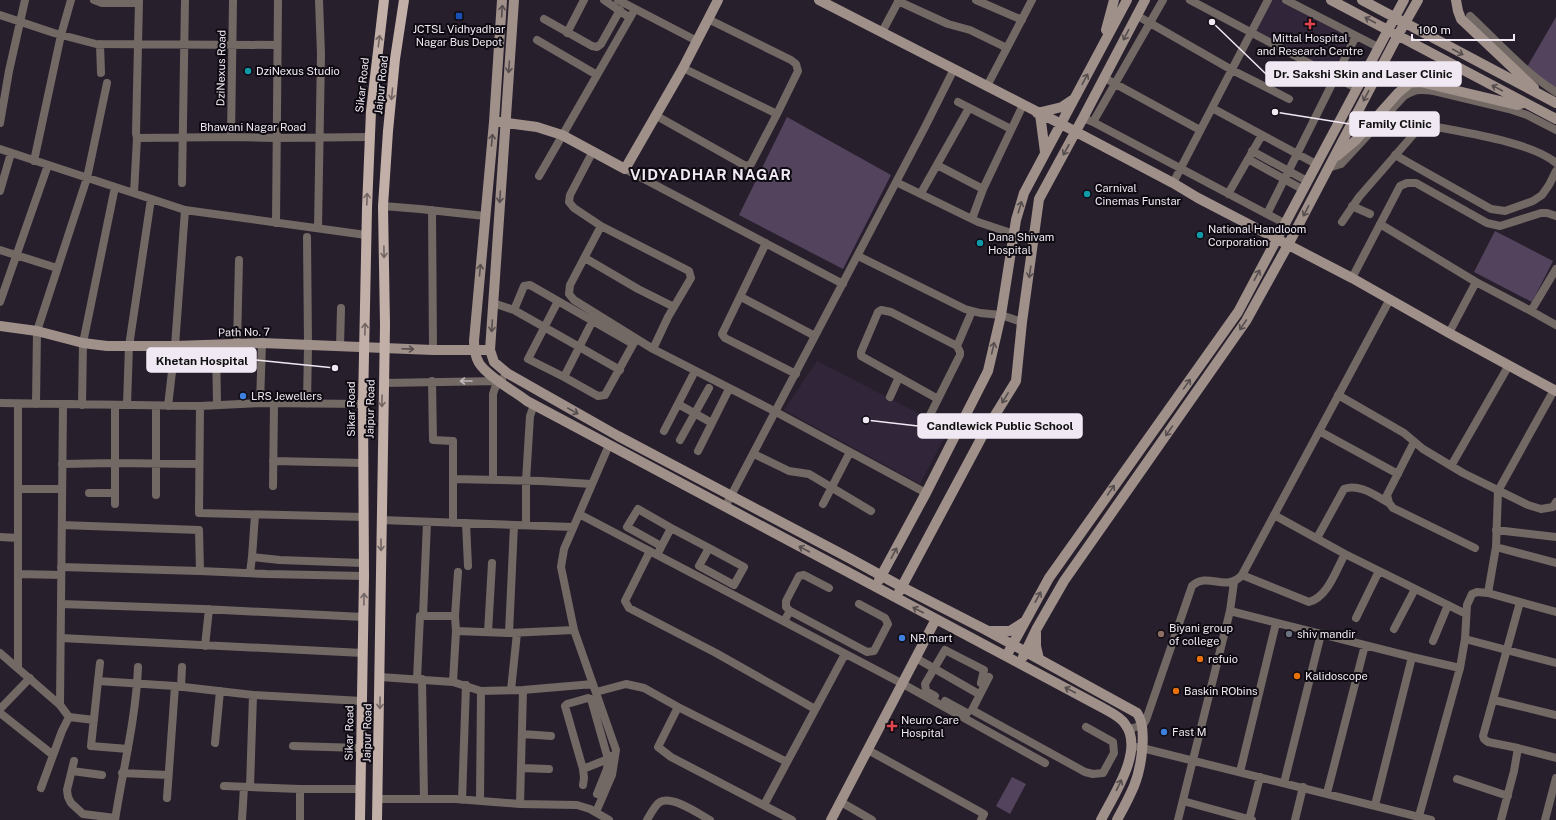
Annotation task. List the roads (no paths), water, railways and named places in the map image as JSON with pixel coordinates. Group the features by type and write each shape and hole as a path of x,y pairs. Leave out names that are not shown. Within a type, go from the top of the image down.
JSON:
{"main road":[{"name":"Sikar Road","path":"360,820 364,576 363,404 366,235 369,138 384,0"},
{"name":"Jaipur Road","path":"377,820 384,348 383,206 395,58 404,0"}],"street":[{"path":"0,123 20,22 26,0"},
{"path":"34,161 61,34 71,0"},
{"path":"94,0 102,3 139,2 137,138 134,193"},
{"path":"182,183 185,0"},
{"name":"DziNexus Road","path":"231,137 233,0"},
{"path":"276,222 278,0"},
{"path":"318,228 321,54 319,0"},
{"path":"502,0 494,122 474,341 475,350 480,364 500,381 534,405 896,599 1007,656 1103,708 1124,722 1129,729 1132,745 1128,766 1101,820"},
{"path":"514,0 490,350 494,362 507,373 618,436 986,630 1137,713 1143,725 1142,748 1134,785 1117,820"},
{"path":"567,33 584,0"},
{"path":"604,0 630,18"},
{"path":"618,0 697,41"},
{"path":"625,169 697,41 718,0"},
{"path":"819,0 1061,124 1173,183 1198,198 1352,278 1555,391 1498,491 1496,547 1488,593"},
{"path":"882,32 899,0 948,24 977,33 1007,48"},
{"path":"976,0 1022,20"},
{"path":"987,86 1032,0"},
{"path":"1101,48 1114,0"},
{"path":"876,587 988,372 1001,315 1016,220 1024,193 1127,0"},
{"path":"1088,120 1104,78 1144,0"},
{"path":"896,599 984,433 1016,381 1022,322 1039,199 1076,132 1088,120 1114,83 1163,0"},
{"path":"1190,0 1356,88"},
{"path":"1173,183 1268,0"},
{"path":"1286,0 1378,47"},
{"path":"1332,0 1556,119"},
{"path":"1362,0 1556,103"},
{"path":"1007,656 1049,578 1238,312 1304,185 1404,0"},
{"path":"1020,664 1037,628 1064,581 1246,321 1418,0"},
{"path":"1456,0 1461,18 1543,96"},
{"path":"539,176 635,9"},
{"path":"544,19 567,33 592,46 597,47 601,44 620,10"},
{"path":"0,15 61,34 100,44 233,46 277,45"},
{"path":"1136,15 1232,70 1289,99"},
{"path":"1470,16 1530,73 1556,92"},
{"path":"656,115 744,165 748,166 751,164 798,71 796,64 791,60 708,19"},
{"path":"1267,214 1356,36"},
{"path":"537,40 597,75"},
{"path":"100,44 101,73"},
{"path":"682,68 777,114"},
{"path":"725,507 858,256 954,69"},
{"path":"1104,78 1200,130"},
{"path":"1333,159 1356,140 1398,93 1410,83 1420,82 1517,105 1525,103"},
{"path":"36,404 37,332 87,178 107,83"},
{"path":"1328,168 1341,164 1404,96 1414,90 1422,89 1434,91 1509,109 1527,115 1556,130"},
{"path":"1039,113 1062,106 1074,99"},
{"path":"958,102 1011,129"},
{"path":"972,219 984,189 1023,105"},
{"path":"921,193 969,108"},
{"path":"1212,108 1316,164"},
{"path":"1039,113 1045,142 1045,154"},
{"path":"1088,120 1284,223"},
{"path":"494,122 506,122 537,127 562,136 843,284"},
{"path":"1342,222 1352,206 1415,131 1427,125 1507,142 1534,152 1556,163"},
{"path":"1228,194 1262,135"},
{"name":"Bhawani Nagar Road","path":"137,138 369,138"},
{"path":"0,149 185,210 366,235"},
{"path":"1252,151 1288,171 1304,185"},
{"path":"0,191 11,153"},
{"path":"592,153 570,195 569,202 574,208 601,226 689,271 691,278 674,307 653,349"},
{"path":"1395,155 1485,206 1492,209 1505,211 1533,201 1542,195 1556,171"},
{"path":"1248,159 1284,179 1304,185"},
{"path":"0,302 48,165"},
{"path":"937,165 984,189"},
{"path":"896,182 972,219 1014,234"},
{"path":"1352,278 1400,186 1407,182 1416,183 1477,218 1500,226 1541,213 1556,216"},
{"path":"82,405 83,343 115,187"},
{"path":"127,405 129,346 151,199"},
{"path":"383,206 485,216"},
{"path":"1352,206 1370,214"},
{"path":"1477,218 1485,206"},
{"path":"168,406 175,346 185,210"},
{"path":"432,210 433,350"},
{"path":"1380,224 1476,282 1556,325"},
{"path":"601,226 570,285 569,294 574,300 635,342"},
{"path":"307,237 307,404"},
{"path":"766,243 722,334 725,338 796,374"},
{"path":"0,250 57,268"},
{"path":"858,256 965,309 1001,315 1022,322"},
{"path":"585,258 638,289 674,307"},
{"path":"237,343 239,260"},
{"path":"1531,311 1556,268"},
{"path":"1449,333 1476,282"},
{"path":"514,310 522,290 526,285 537,289 635,342 653,349 776,412 926,493"},
{"path":"741,297 815,336"},
{"path":"1129,729 1143,725 1150,710 1186,599 1192,586 1197,581 1205,580 1230,583 1234,582 1242,575 1390,299"},
{"path":"558,301 528,359 598,396 602,396 605,395 635,342"},
{"path":"493,303 514,310 620,370"},
{"path":"340,347 341,308"},
{"path":"930,415 938,399 960,355 960,352 956,346 891,312 881,310 878,312 861,352 861,356 938,399"},
{"path":"956,346 972,311"},
{"path":"564,377 593,320"},
{"name":"Path No. 7","path":"0,326 37,332 83,343 107,346 175,346 262,343 364,348 490,350"},
{"path":"260,403 262,343"},
{"path":"216,344 217,404"},
{"path":"1451,466 1509,365"},
{"path":"664,431 695,371"},
{"path":"493,480 492,394 494,388 507,373"},
{"path":"890,397 899,377"},
{"path":"432,381 433,440 453,441 452,523"},
{"path":"383,383 500,381"},
{"path":"680,440 709,388"},
{"path":"698,451 729,389"},
{"path":"1338,395 1404,433 1423,449 1451,466 1498,491 1528,505 1541,509 1553,507 1556,502"},
{"path":"0,403 156,406 200,406 260,403 363,404"},
{"path":"18,404 18,668"},
{"path":"273,486 274,404"},
{"path":"678,404 712,423"},
{"path":"60,705 63,405"},
{"path":"115,405 114,462 116,504"},
{"path":"526,525 526,481 530,416 534,405"},
{"path":"156,406 156,495"},
{"path":"200,406 199,513 364,517"},
{"path":"1319,430 1398,474"},
{"path":"1389,503 1387,495 1414,442"},
{"path":"596,812 612,775 616,754 574,630 561,567 564,549 609,445"},
{"path":"823,504 850,452"},
{"path":"754,454 789,471 809,474 871,511"},
{"path":"273,461 363,463"},
{"path":"62,464 114,462 199,464"},
{"path":"453,479 592,484"},
{"path":"1317,538 1344,489 1352,486 1362,489 1389,503 1393,508 1475,548"},
{"path":"18,489 62,489"},
{"path":"89,494 115,493"},
{"path":"661,546 627,527 638,509 671,528 710,548 744,567 734,585 699,566 710,548"},
{"path":"579,514 903,684 968,715 1008,729 1085,772 1093,774 1103,773 1114,753 1113,742 1086,727"},
{"path":"250,574 255,515"},
{"path":"1274,515 1345,554 1466,614"},
{"path":"381,520 573,527"},
{"path":"424,799 419,679 420,616 423,616 427,522"},
{"path":"466,523 468,566"},
{"path":"62,525 199,530 200,571"},
{"path":"511,690 514,525"},
{"path":"671,528 625,601 629,608 716,653 815,709"},
{"path":"1496,530 1556,537"},
{"path":"0,537 18,538"},
{"path":"1496,547 1556,563"},
{"path":"1242,575 1298,599 1309,602 1319,598 1325,591 1345,554"},
{"path":"252,557 280,560 363,563"},
{"path":"488,632 492,563"},
{"path":"18,574 61,571 200,571 250,574 364,576"},
{"path":"1356,618 1379,571"},
{"path":"453,682 458,572"},
{"path":"829,588 804,575 799,576 785,604 790,611 867,652 871,652 874,651 888,624 885,618 859,604"},
{"path":"1178,820 1230,611 1234,582"},
{"path":"1394,629 1415,589"},
{"path":"1419,816 1460,668 1465,639 1467,605 1472,594 1477,592 1488,593 1556,612"},
{"path":"1520,602 1483,736 1488,742 1556,758"},
{"path":"61,604 209,609 363,617"},
{"path":"1433,641 1448,605"},
{"path":"205,646 209,609"},
{"path":"784,622 790,611"},
{"path":"1230,611 1460,668"},
{"path":"423,616 455,616"},
{"path":"831,820 936,619"},
{"path":"986,630 1010,631 1025,621"},
{"path":"1240,772 1276,623"},
{"path":"1037,628 1036,646 1039,659"},
{"path":"456,631 513,633 574,630"},
{"path":"1284,783 1321,634"},
{"path":"61,638 363,653"},
{"path":"1465,639 1556,663"},
{"path":"1327,793 1365,645"},
{"path":"968,715 984,672 983,669 944,650 925,684 926,691 968,715 1005,740 1045,763"},
{"path":"0,653 60,705 69,717 94,720"},
{"path":"764,806 845,654"},
{"path":"1375,805 1412,657"},
{"path":"916,658 977,693"},
{"path":"100,663 91,746 128,749"},
{"path":"74,761 67,790 68,798 77,810 83,814 115,819 122,773 128,749 138,667"},
{"path":"167,798 168,775 178,687 182,667"},
{"path":"380,677 453,682 481,691 523,690 593,684"},
{"path":"968,715 988,677"},
{"path":"0,709 30,678"},
{"path":"98,681 178,687 253,695 362,701"},
{"path":"596,692 626,684 644,688 678,707 787,762"},
{"path":"462,800 466,685"},
{"path":"520,804 523,690"},
{"path":"215,743 220,691"},
{"path":"480,800 481,691"},
{"path":"242,820 247,787 253,695"},
{"path":"583,785 583,769 566,704 588,698 592,699 608,759 607,769 597,794"},
{"path":"1494,700 1556,714"},
{"path":"678,707 658,746 671,757 792,820"},
{"path":"0,713 53,755"},
{"path":"41,788 69,717"},
{"path":"1005,740 1008,729"},
{"path":"522,734 551,736"},
{"path":"1132,745 1432,820"},
{"path":"293,746 361,748"},
{"path":"1501,820 1514,771 1518,748"},
{"path":"868,750 984,814 981,820"},
{"path":"583,769 608,759 611,755 616,754"},
{"path":"521,768 549,769"},
{"path":"72,771 102,775"},
{"path":"122,773 168,775"},
{"path":"1183,801 1250,820 1260,777"},
{"path":"1545,820 1556,778"},
{"path":"1457,779 1508,796"},
{"path":"224,786 300,789 360,789"},
{"path":"1295,820 1303,787"},
{"path":"300,789 300,820"},
{"path":"377,799 480,800 520,804 577,806 596,812 609,820"},
{"path":"647,820 659,802 667,800 676,802 710,820"},
{"path":"841,802 872,820"},
{"path":"1397,820 1399,811"}],"place":[{"name":"JCTSL Vidhyadhar Nagar Bus Depot","path":"459,16"},
{"name":"Dr. Sakshi Skin and Laser Clinic","path":"1212,22"},
{"name":"Mittal Hospital and Research Centre","path":"1310,24"},
{"name":"DziNexus Studio","path":"248,71"},
{"name":"Family Clinic","path":"1275,112"},
{"name":"Carnival Cinemas Funstar","path":"1087,194"},
{"name":"National Handloom Corporation","path":"1200,235"},
{"name":"Dana Shivam Hospital","path":"980,243"},
{"name":"Khetan Hospital","path":"335,368"},
{"name":"LRS Jewellers","path":"243,396"},
{"name":"Candlewick Public School","path":"866,420"},
{"name":"Biyani group of college","path":"1161,634"},
{"name":"shiv mandir","path":"1289,634"},
{"name":"NR mart","path":"902,638"},
{"name":"refuio","path":"1200,659"},
{"name":"Kalidoscope","path":"1297,676"},
{"name":"Baskin RObins","path":"1176,691"},
{"name":"Neuro Care Hospital","path":"892,726"},
{"name":"Fast M","path":"1164,732"}],"district":[{"name":"VIDYADHAR NAGAR","path":"711,175"}]}
